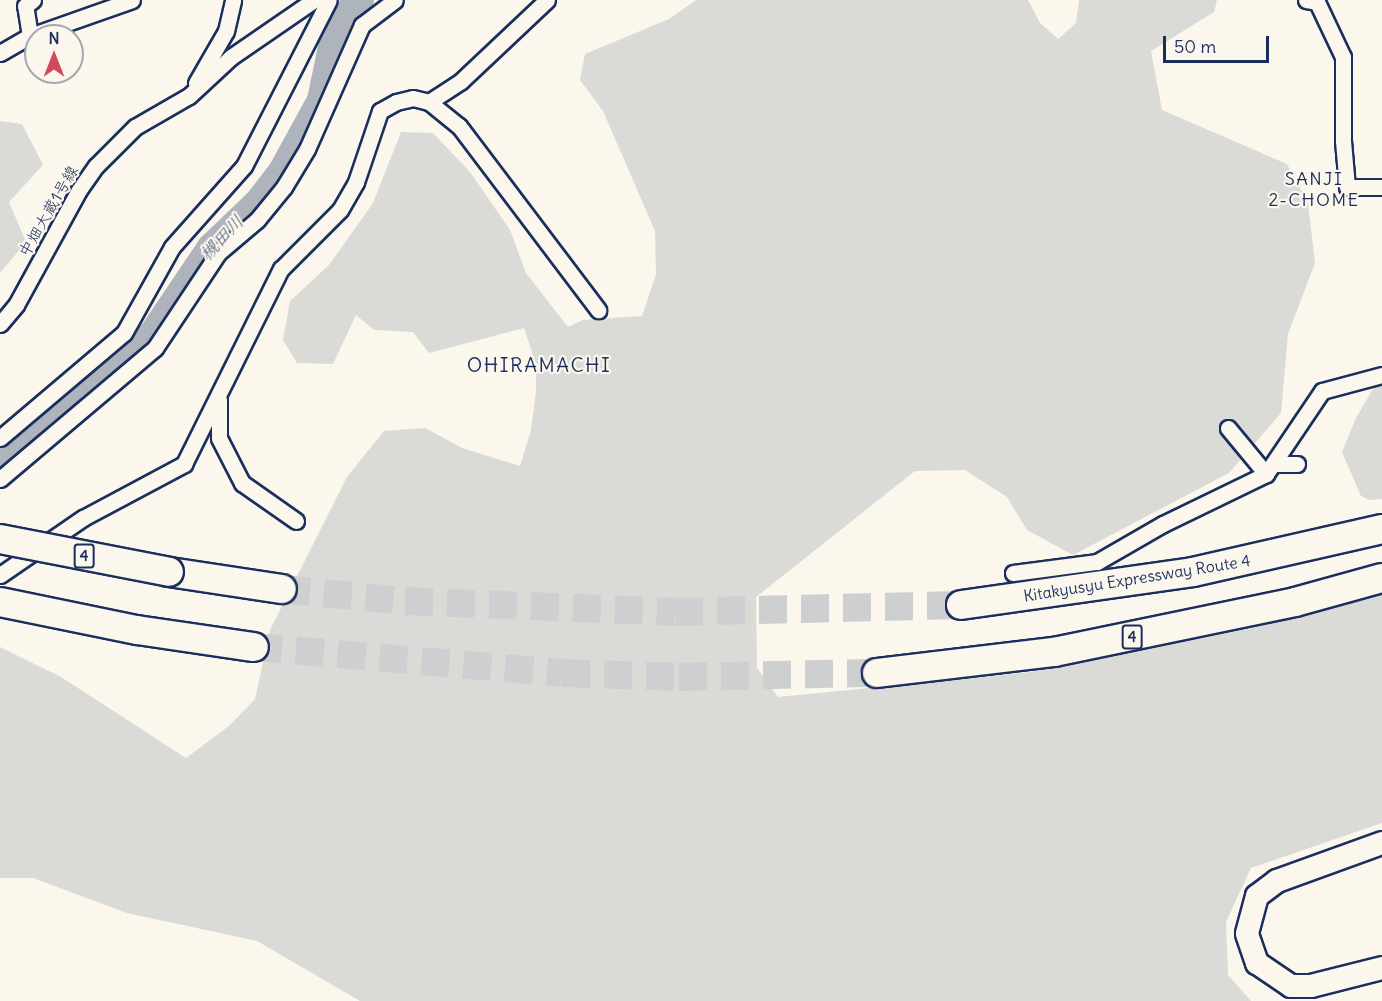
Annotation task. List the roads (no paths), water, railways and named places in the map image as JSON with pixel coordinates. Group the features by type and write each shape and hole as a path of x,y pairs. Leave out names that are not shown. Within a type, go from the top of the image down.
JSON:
{"highway":[{"name":"Kitakyusyu Expressway Route 4","path":"961,605 1193,572 1382,529"},
{"name":"4","path":"0,538 169,572 282,589"},
{"name":"4","path":"878,673 1054,652 1295,602 1382,578"},
{"path":"0,602 137,630 254,647"}],"street":[{"path":"28,24 25,6 33,0"},
{"path":"64,24 132,0"},
{"path":"189,96 226,31 233,0"},
{"name":"中畑大蔵1号線","path":"0,324 16,305 73,199 96,166 135,127 189,96 231,57 314,0"},
{"path":"0,438 124,333 172,247 244,166 329,0"},
{"path":"0,479 155,348 218,253 257,220 284,187 307,149 362,25 395,0"},
{"path":"429,102 461,81 547,0"},
{"path":"1305,0 1317,2 1343,57 1347,187 1382,187"},
{"path":"0,53 24,39"},
{"path":"0,575 83,519 184,464 281,269 340,210 356,182 380,111 413,98 429,102 459,126 597,310"},
{"path":"0,301 16,305"},
{"path":"1271,469 1322,391 1382,375"},
{"path":"219,397 219,438 242,483 296,521"},
{"path":"1228,428 1271,469"},
{"path":"1013,573 1097,562 1163,524 1271,469 1297,464"},
{"path":"1382,843 1277,881 1257,896 1247,934 1257,963 1291,986 1311,986 1382,968"}],"waterway":[{"name":"槻田川","path":"0,460 152,333 210,247 257,202 280,173 320,100 331,47 350,9 361,0"}],"tunnel":[{"path":"282,589 405,601 675,612 961,605"},
{"path":"254,647 562,673 679,677 877,673"}],"district":[{"name":"SANJI 2-CHOME","path":"1314,190"},
{"name":"OHIRAMACHI","path":"539,364"}]}
